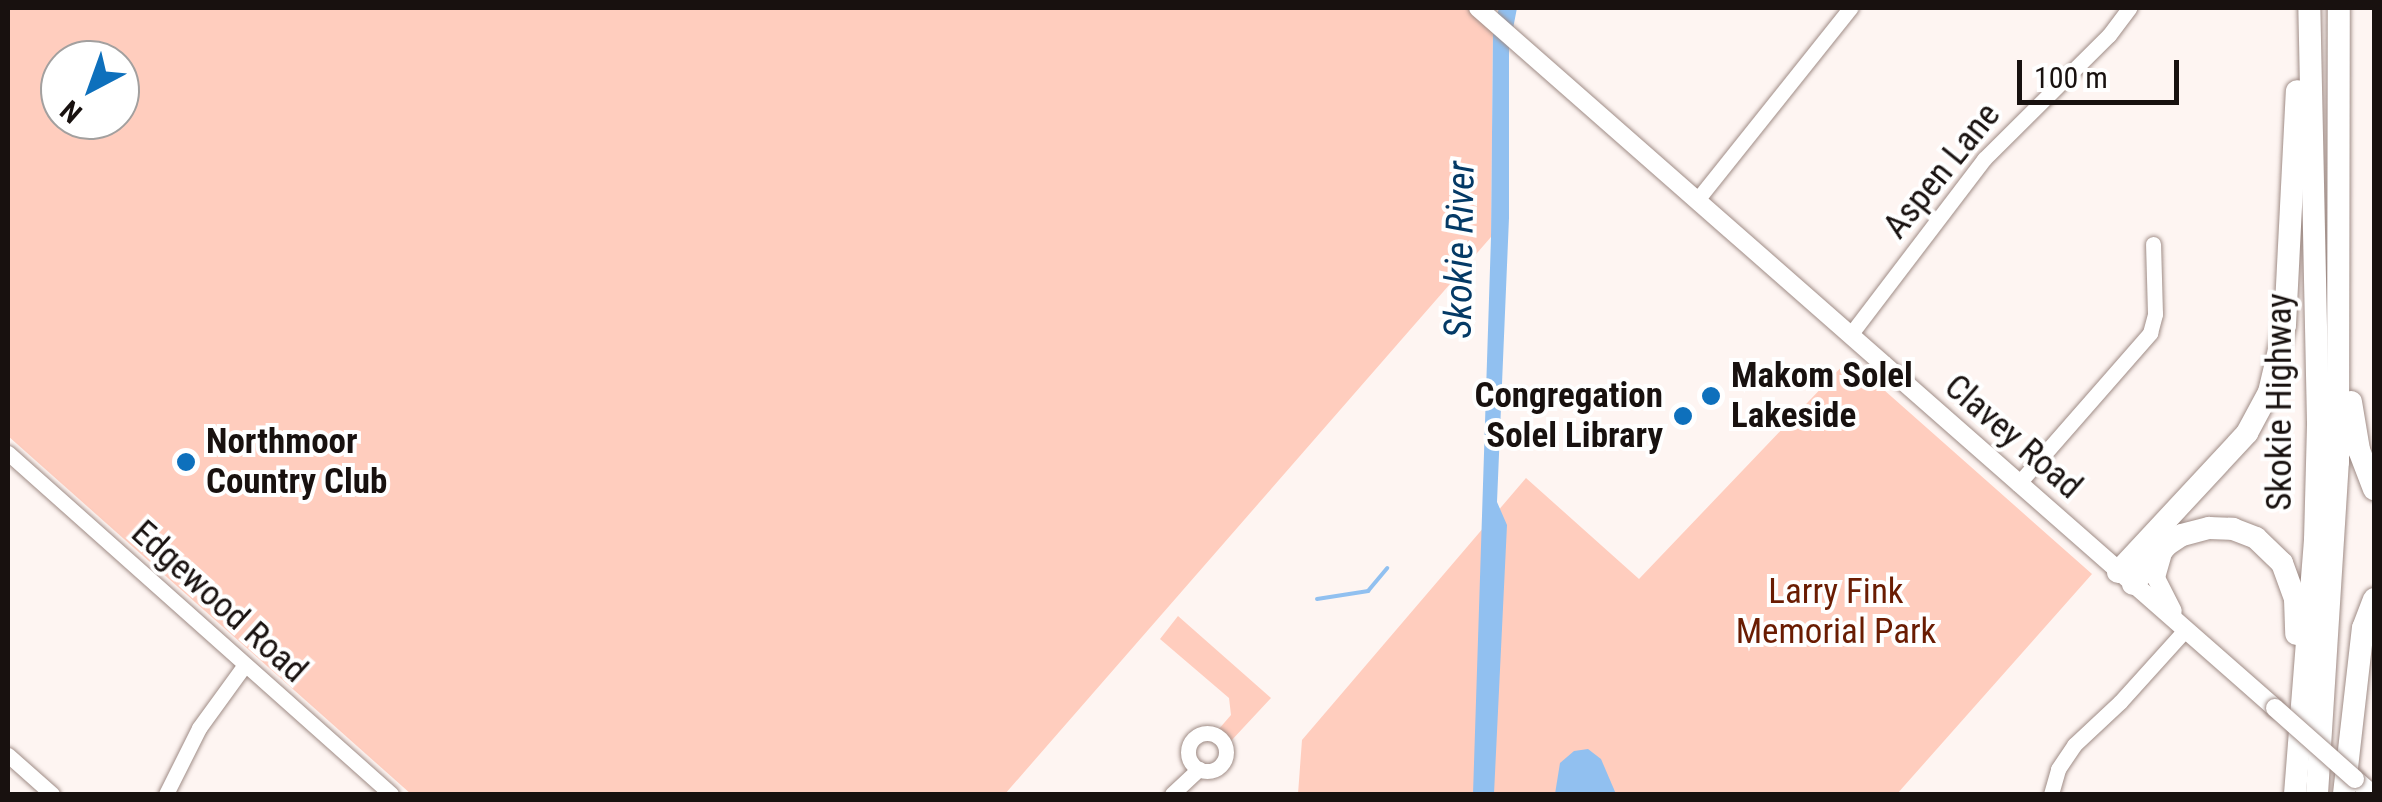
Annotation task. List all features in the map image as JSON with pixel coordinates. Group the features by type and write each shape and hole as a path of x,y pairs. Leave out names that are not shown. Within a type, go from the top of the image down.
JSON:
{"highway":[{"path":"2125,578 2247,433 2270,392 2285,325 2305,8"},
{"name":"Skokie Highway","path":"2295,794 2311,599 2317,442 2305,8"},
{"name":"Skokie Highway","path":"2317,794 2336,541 2339,8"},
{"path":"2339,229 2354,428 2374,489"},
{"path":"2125,578 2167,545 2195,530 2233,529 2266,546 2291,580 2297,623 2284,794"},
{"path":"2349,787 2363,628 2374,599"}],"main road":[{"name":"Clavey Road","path":"1482,11 2186,628 2275,708 2349,787 2372,794"},
{"path":"2167,545 2156,578 2186,628"},
{"path":"2349,787 2374,778"}],"street":[{"path":"1697,200 1850,8"},
{"name":"Aspen Lane","path":"1850,335 2002,138 2109,35 2129,8"},
{"path":"2018,484 2150,333 2155,314 2154,244"},
{"name":"Edgewood Road","path":"8,455 391,794"},
{"path":"2051,794 2058,769 2074,745 2120,702 2186,628"},
{"path":"166,794 199,728 244,666"},
{"path":"8,755 52,794"},
{"path":"1172,794 1198,769"}],"green space":[{"name":"Northmoor Country Club","path":"8,8 1467,8 1493,30 1491,237 1005,794 411,794 8,436"},
{"name":"Larry Fink Memorial Park","path":"1849,359 2092,574 1897,794 1298,794 1302,740 1526,478 1639,579"},
{"path":"1178,616 1271,698 1230,742 1218,730 1231,715 1229,698 1160,639"}],"water":[{"path":"1499,8 1517,8 1509,49 1509,218 1497,502 1507,525 1494,794 1473,794 1491,237 1493,30"},
{"path":"1588,749 1601,759 1616,794 1555,794 1560,763 1574,751"}],"waterway":[{"path":"1317,599 1368,591 1387,568"}],"place":[{"name":"Makom Solel Lakeside","path":"1711,396"},
{"name":"Congregation Solel Library","path":"1683,416"},
{"name":"Northmoor Country Club","path":"186,462"}],"water label":[{"name":"Skokie River","path":"1460,250"}]}
